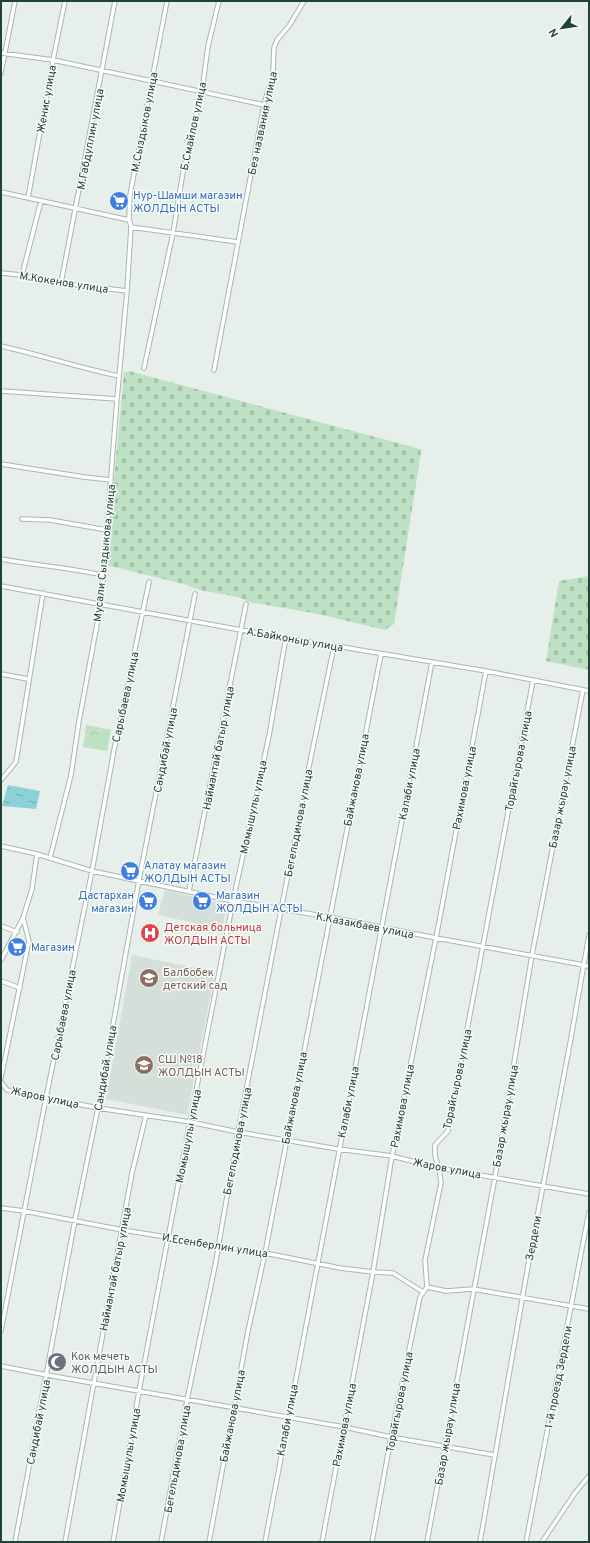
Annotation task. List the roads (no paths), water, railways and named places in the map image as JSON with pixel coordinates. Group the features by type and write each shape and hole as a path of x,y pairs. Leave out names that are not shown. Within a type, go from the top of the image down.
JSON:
{"street":[{"path":"1,73 3,53 15,1"},
{"name":"Женис улица","path":"28,198 65,1"},
{"name":"М.Габдуллин улица","path":"61,284 116,1"},
{"name":"М.Сыздыков улица","path":"127,291 131,227 129,220 130,194 167,1"},
{"name":"Б.Смайлов улица","path":"144,368 173,233 183,172 202,91 208,46 219,1"},
{"name":"Без названия улица","path":"214,370 264,105 273,73 274,48 277,40 289,26 304,1"},
{"path":"3,53 53,60 264,105"},
{"path":"1,192 129,220"},
{"path":"22,275 41,201"},
{"path":"131,227 238,242"},
{"name":"М.Кокенов улица","path":"1,273 22,275 61,284 127,291"},
{"name":"Мусали Сыздыкова улица","path":"50,858 71,774 79,721 101,603 127,291"},
{"path":"1,346 50,358 85,369 120,376"},
{"path":"1,391 117,399"},
{"path":"1,464 111,480"},
{"path":"22,519 50,520 107,530"},
{"path":"1,558 42,566 64,567 103,575"},
{"name":"Сарыбаева улица","path":"1,1331 92,871 114,750 149,582"},
{"name":"А.Байконыр улица","path":"1,586 101,603 241,630 380,654 486,670 589,691"},
{"path":"1,780 16,762 28,679 43,593"},
{"name":"Сандибай улица","path":"15,1542 75,1220 98,1108 139,880 195,594"},
{"name":"Наймантай батыр улица","path":"189,891 246,604"},
{"name":"Момышулы улица","path":"113,1542 139,1391 232,901 269,736 286,637"},
{"name":"Бегельдинова улица","path":"161,1542 187,1400 215,1266 217,1246 238,1132 306,781 334,646"},
{"name":"Байжанова улица","path":"209,1542 248,1330 265,1253 380,654"},
{"name":"Калаби улица","path":"265,1542 338,1149 382,928 432,662"},
{"name":"Рахимова улица","path":"322,1542 373,1272 392,1156 436,938 486,670"},
{"path":"1,674 28,679"},
{"name":"Торайгырова улица","path":"372,1542 420,1297 427,1286 425,1260 440,1183 439,1168 435,1156 435,1145 448,1131 533,680"},
{"name":"Базар жырау улица","path":"427,1542 495,1176 532,955 583,690"},
{"name":"К.Казакбаев улица","path":"1,846 37,854 92,871 232,901 329,917 589,966"},
{"path":"1,960 23,918 32,889 37,854"},
{"path":"1,1078 29,941 23,918"},
{"path":"1,926 17,932"},
{"name":"Зердели","path":"480,1542 522,1298 589,935"},
{"path":"1,980 20,988"},
{"name":"Жаров улица","path":"1,1082 7,1090 98,1108 190,1122 238,1132 338,1149 392,1156 439,1168 495,1176 589,1194"},
{"name":"Наймантай батыр улица","path":"64,1542 123,1230 132,1173 146,1115"},
{"name":"И.Есенберлин улица","path":"1,1208 265,1253 340,1268 392,1273 423,1292"},
{"name":"1-й проезд Зердели","path":"526,1542 589,1212"},
{"path":"427,1286 446,1291 473,1289 589,1309"},
{"path":"1,1366 494,1455"},
{"path":"542,1542 575,1492 589,1476"}],"water":[{"path":"8,785 40,791 36,809 2,806"}],"place":[{"name":"Нур-Шамши магазин ЖОЛДЫН АСТЫ","path":"119,201"},
{"name":"Алатау магазин ЖОЛДЫН АСТЫ","path":"130,871"},
{"name":"Дастархан магазин","path":"148,901"},
{"name":"Магазин ЖОЛДЫН АСТЫ","path":"202,901"},
{"name":"Детская больница ЖОЛДЫН АСТЫ","path":"150,933"},
{"name":"Магазин","path":"17,947"},
{"name":"Балбобек детский сад","path":"149,978"},
{"name":"СШ №18 ЖОЛДЫН АСТЫ","path":"144,1065"},
{"name":"Кок мечеть ЖОЛДЫН АСТЫ","path":"57,1362"}]}
